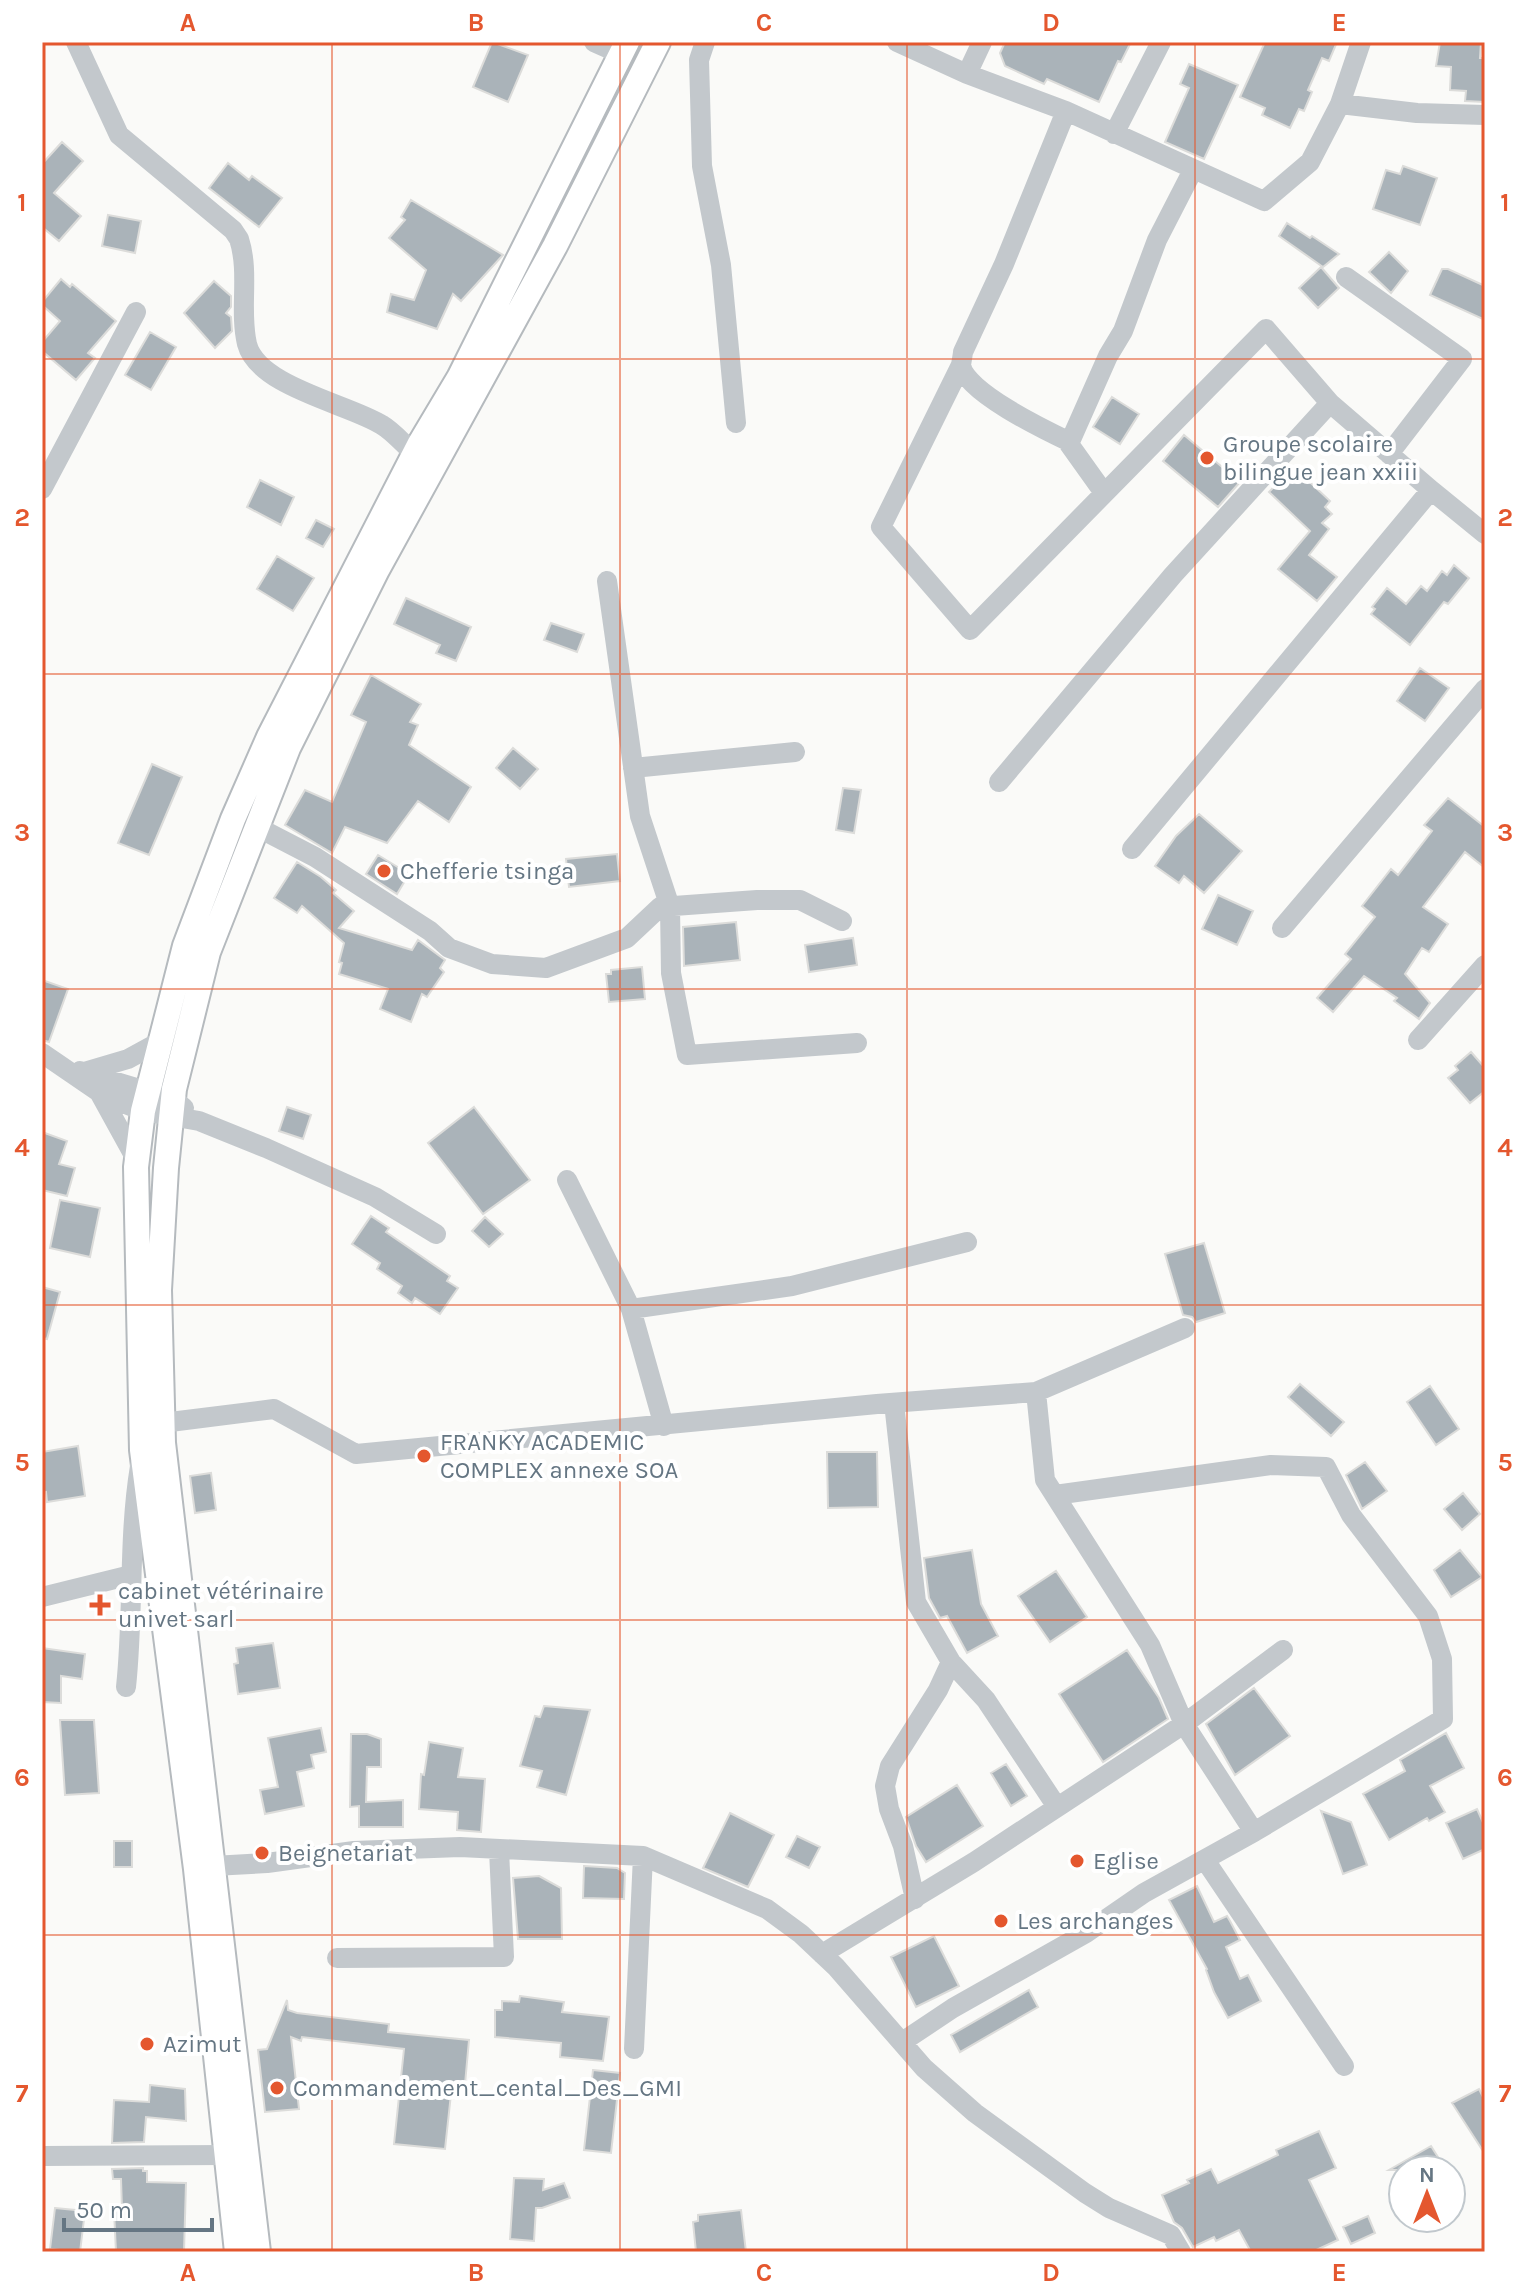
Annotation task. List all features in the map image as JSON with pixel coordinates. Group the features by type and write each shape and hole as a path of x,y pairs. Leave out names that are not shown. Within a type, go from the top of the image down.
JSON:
{"main road":[{"path":"258,2252 162,1423 159,1290 172,1108 208,952 288,748 377,570 555,246 658,42"},
{"path":"237,2252 196,1869 142,1450 137,1161 145,1101 185,946 233,819 291,691 415,454 459,378 624,48"}],"street":[{"path":"76,42 119,135 233,230 239,239 244,323 248,347 256,364 322,401 381,424 415,454"},
{"path":"594,42 624,48"},
{"path":"705,42 699,60 702,166 721,265 736,423"},
{"path":"897,42 967,74 1066,111 1264,201 1310,162 1340,104 1361,42"},
{"path":"967,74 982,42"},
{"path":"1114,134 1161,42"},
{"path":"1340,104 1417,113 1485,115"},
{"path":"1066,111 1004,264 963,352 961,365 881,527 970,630 1266,329 1330,403 1485,534"},
{"path":"1070,442 1108,356 1123,331 1157,240 1193,170"},
{"path":"1346,277 1462,359 1389,454"},
{"path":"42,489 136,312"},
{"path":"961,365 966,375 1009,413 1070,442 1104,493"},
{"path":"999,782 1173,575 1330,403"},
{"path":"1132,849 1431,490"},
{"path":"607,581 640,816 670,907 671,973 687,1055 857,1043"},
{"path":"1282,928 1485,689"},
{"path":"633,768 795,752"},
{"path":"257,827 315,857 430,931 449,948 492,964 546,968 627,938 660,907 800,900 842,921"},
{"path":"1418,1040 1485,965"},
{"path":"76,1070 128,1059 161,1041"},
{"path":"42,1053 145,1101"},
{"path":"76,1070 99,1092 137,1161"},
{"path":"99,1092 172,1108 375,1197 436,1234"},
{"path":"567,1180 631,1309 664,1426"},
{"path":"631,1309 792,1286 967,1242"},
{"path":"162,1423 274,1409 356,1454 1036,1392 1185,1328"},
{"path":"1036,1392 1045,1480 1150,1645 1184,1724 1254,1832"},
{"path":"894,1403 916,1602 951,1662 986,1700 1057,1807"},
{"path":"126,1687 132,1627 132,1512 142,1450"},
{"path":"902,2042 953,2008 1067,1944 1144,1893 1254,1832 1443,1719 1442,1659 1428,1616 1351,1515 1326,1467 1271,1465 1055,1495"},
{"path":"42,1597 131,1575"},
{"path":"822,1954 915,1899 1184,1724 1283,1650"},
{"path":"915,1899 885,1786 890,1766 938,1690 951,1662"},
{"path":"213,1866 267,1863 354,1851 460,1847 643,1856 767,1909 822,1954 940,2085 1085,2193 1109,2208 1171,2235 1181,2252"},
{"path":"337,1958 504,1957 499,1850"},
{"path":"634,2049 643,1856"},
{"path":"1205,1860 1344,2066"},
{"path":"42,2156 226,2155"}],"building":[{"path":"492,42 528,55 508,102 473,87"},
{"path":"1005,42 1131,42 1121,62 1118,61 1099,102 1047,79 1044,84 1005,66 1000,53"},
{"path":"1265,42 1337,42 1329,61 1322,58 1308,90 1312,92 1304,111 1299,109 1290,128 1262,115 1265,108 1240,97"},
{"path":"1440,42 1481,42 1480,58 1485,58 1485,102 1465,101 1466,91 1450,90 1451,67 1436,66"},
{"path":"1189,64 1238,85 1204,159 1165,142 1189,88 1180,84"},
{"path":"62,142 83,161 54,193 81,216 59,241 42,227 42,164"},
{"path":"228,163 249,180 252,176 282,198 259,227 209,188"},
{"path":"1403,166 1437,178 1420,225 1373,209 1386,170 1400,174"},
{"path":"411,200 503,255 461,301 453,294 437,329 387,312 391,294 414,300 426,270 389,238 405,220 401,217"},
{"path":"108,215 141,221 135,253 102,246"},
{"path":"1287,223 1339,254 1323,267 1279,236"},
{"path":"1389,252 1408,271 1391,293 1369,272"},
{"path":"1321,267 1339,288 1318,308 1299,288"},
{"path":"1442,269 1485,286 1485,320 1430,295"},
{"path":"61,279 70,287 72,284 116,321 88,353 95,358 76,380 42,351 42,342 60,321 42,302"},
{"path":"214,281 231,296 231,307 226,313 231,317 232,331 215,348 184,313"},
{"path":"150,332 176,347 151,390 125,375"},
{"path":"1112,397 1139,414 1120,444 1093,427"},
{"path":"1184,435 1240,482 1218,507 1163,461"},
{"path":"1297,470 1330,501 1325,507 1332,514 1322,523 1329,529 1309,555 1337,577 1317,601 1278,569 1310,531 1269,492 1288,472 1291,476"},
{"path":"260,480 294,497 281,525 247,507"},
{"path":"316,520 334,529 323,547 306,538"},
{"path":"277,556 314,578 293,611 257,589"},
{"path":"1454,565 1469,578 1448,604 1444,602 1410,645 1371,614 1375,609 1372,607 1387,588 1406,604 1421,586 1427,591 1442,571 1447,575"},
{"path":"406,598 471,627 456,661 436,653 440,645 394,624"},
{"path":"551,623 584,634 577,652 544,640"},
{"path":"1420,668 1449,688 1425,721 1397,701"},
{"path":"371,675 421,704 410,722 418,725 409,745 471,787 449,822 418,801 387,843 345,827 332,853 285,825 305,790 332,802 366,722 351,715"},
{"path":"513,748 538,769 520,789 496,768"},
{"path":"152,764 182,777 149,855 118,843"},
{"path":"843,788 861,790 854,833 836,830"},
{"path":"1448,798 1485,827 1485,868 1465,852 1423,907 1448,924 1429,952 1422,948 1405,974 1430,1003 1419,1019 1394,1001 1397,998 1364,976 1333,1012 1317,998 1351,959 1345,954 1375,917 1362,906 1391,869 1398,875 1432,831 1424,825"},
{"path":"1199,814 1242,851 1204,893 1184,876 1179,883 1155,866 1176,836"},
{"path":"617,854 620,881 569,887 566,859"},
{"path":"378,855 409,874 397,894 366,874"},
{"path":"297,862 321,877 336,890 333,893 354,911 339,928 412,950 418,940 445,960 440,968 444,972 427,997 422,994 411,1022 380,1009 388,989 339,974 344,943 302,906 297,913 274,898"},
{"path":"1218,895 1253,911 1237,945 1202,929"},
{"path":"736,922 740,960 684,966 683,927"},
{"path":"853,938 857,965 809,972 805,945"},
{"path":"642,967 645,999 609,1002 606,974 611,974 611,970"},
{"path":"42,980 68,989 49,1042 42,1040"},
{"path":"1471,1052 1485,1068 1485,1091 1470,1103 1448,1078 1458,1070 1455,1066"},
{"path":"287,1107 311,1115 303,1139 279,1131"},
{"path":"474,1107 530,1180 483,1214 428,1143"},
{"path":"42,1132 67,1141 59,1164 75,1168 67,1196 42,1190"},
{"path":"60,1200 100,1208 90,1257 50,1248"},
{"path":"371,1216 389,1228 386,1232 450,1276 447,1281 458,1288 440,1314 415,1298 412,1303 398,1293 402,1286 377,1269 380,1263 352,1244"},
{"path":"485,1217 503,1234 489,1247 472,1231"},
{"path":"1204,1243 1225,1313 1196,1322 1192,1317 1183,1315 1165,1254"},
{"path":"42,1287 60,1292 47,1339 42,1338"},
{"path":"1300,1384 1344,1422 1331,1436 1288,1397"},
{"path":"1430,1386 1459,1429 1436,1445 1407,1402"},
{"path":"78,1446 85,1496 47,1502 46,1492 42,1493 42,1452"},
{"path":"827,1452 877,1452 878,1507 828,1508"},
{"path":"1365,1462 1387,1491 1362,1509 1346,1475"},
{"path":"211,1473 216,1510 195,1513 190,1476"},
{"path":"1463,1493 1480,1514 1462,1530 1444,1509"},
{"path":"972,1550 981,1604 998,1636 967,1653 947,1616 940,1618 929,1598 924,1558"},
{"path":"1460,1550 1482,1577 1451,1597 1434,1570"},
{"path":"1056,1571 1087,1617 1050,1642 1018,1596"},
{"path":"273,1643 280,1688 238,1694 234,1664 238,1663 236,1648"},
{"path":"42,1648 85,1654 82,1679 61,1676 61,1703 42,1702"},
{"path":"1127,1650 1159,1698 1168,1719 1103,1762 1059,1694"},
{"path":"1254,1688 1290,1736 1235,1775 1206,1724"},
{"path":"544,1706 590,1710 566,1795 537,1787 542,1771 520,1766 535,1716 540,1717"},
{"path":"60,1720 94,1720 99,1793 65,1795"},
{"path":"321,1728 326,1752 311,1755 314,1768 297,1772 304,1806 265,1814 260,1790 278,1787 268,1738"},
{"path":"1446,1733 1464,1768 1430,1786 1445,1812 1429,1821 1427,1818 1389,1840 1363,1794 1405,1771 1400,1760"},
{"path":"351,1734 367,1734 381,1739 381,1767 367,1767 366,1802 403,1800 403,1827 359,1827 359,1806 350,1807"},
{"path":"429,1742 463,1748 458,1777 485,1779 481,1832 457,1830 458,1812 419,1809 421,1774 424,1775"},
{"path":"1006,1764 1027,1796 1011,1806 991,1773"},
{"path":"957,1785 983,1826 926,1862 916,1846 906,1817"},
{"path":"1477,1809 1485,1827 1485,1849 1463,1859 1446,1823"},
{"path":"1321,1811 1351,1822 1367,1865 1343,1874"},
{"path":"730,1813 774,1835 748,1887 703,1868"},
{"path":"797,1836 820,1847 809,1868 786,1857"},
{"path":"114,1841 132,1841 132,1867 114,1867"},
{"path":"584,1866 617,1868 625,1873 624,1899 583,1898"},
{"path":"539,1876 561,1888 562,1939 518,1939 513,1878"},
{"path":"1197,1886 1214,1922 1227,1916 1230,1921 1240,1940 1226,1947 1240,1979 1248,1975 1261,2001 1228,2018 1214,1992 1207,1969 1169,1900"},
{"path":"934,1936 959,1986 916,2007 891,1957"},
{"path":"1029,1990 1038,2007 960,2052 951,2035"},
{"path":"520,1996 564,2002 562,2012 609,2017 603,2061 560,2057 561,2043 495,2037 495,2010 502,2010 502,2001 519,2002"},
{"path":"287,2000 288,2010 297,2013 389,2024 388,2032 469,2040 464,2095 451,2094 445,2149 394,2144 404,2049 302,2037 301,2041 291,2037 299,2109 265,2112 258,2050 267,2049"},
{"path":"593,2070 620,2073 611,2153 584,2150"},
{"path":"150,2085 185,2089 186,2121 146,2117 144,2142 112,2143 114,2100 149,2102"},
{"path":"1479,2089 1485,2101 1485,2154 1452,2103"},
{"path":"1319,2131 1336,2168 1309,2180 1338,2240 1312,2252 1251,2252 1239,2230 1193,2247 1182,2228 1174,2222 1162,2195 1211,2169 1218,2183 1278,2155 1276,2150"},
{"path":"1431,2146 1436,2154 1417,2154"},
{"path":"143,2168 147,2171 147,2182 186,2183 184,2252 116,2252 114,2211 122,2210 121,2179 113,2179 112,2169"},
{"path":"514,2178 544,2179 543,2190 564,2183 570,2198 536,2208 534,2241 510,2239"},
{"path":"55,2208 85,2211 80,2252 50,2249"},
{"path":"741,2210 746,2252 696,2252 693,2222 698,2221 698,2215"},
{"path":"1368,2216 1375,2233 1351,2244 1343,2227"}],"place":[{"name":"Groupe scolaire bilingue jean xxiii","path":"1207,458"},
{"name":"Chefferie tsinga","path":"384,871"},
{"name":"FRANKY ACADEMIC COMPLEX annexe SOA","path":"424,1456"},
{"name":"cabinet vétérinaire univet sarl","path":"100,1605"},
{"name":"Beignetariat","path":"262,1853"},
{"name":"Eglise","path":"1077,1861"},
{"name":"Les archanges","path":"1001,1921"},
{"name":"Azimut","path":"147,2044"},
{"name":"Commandement_cental_Des_GMI","path":"277,2088"}]}
